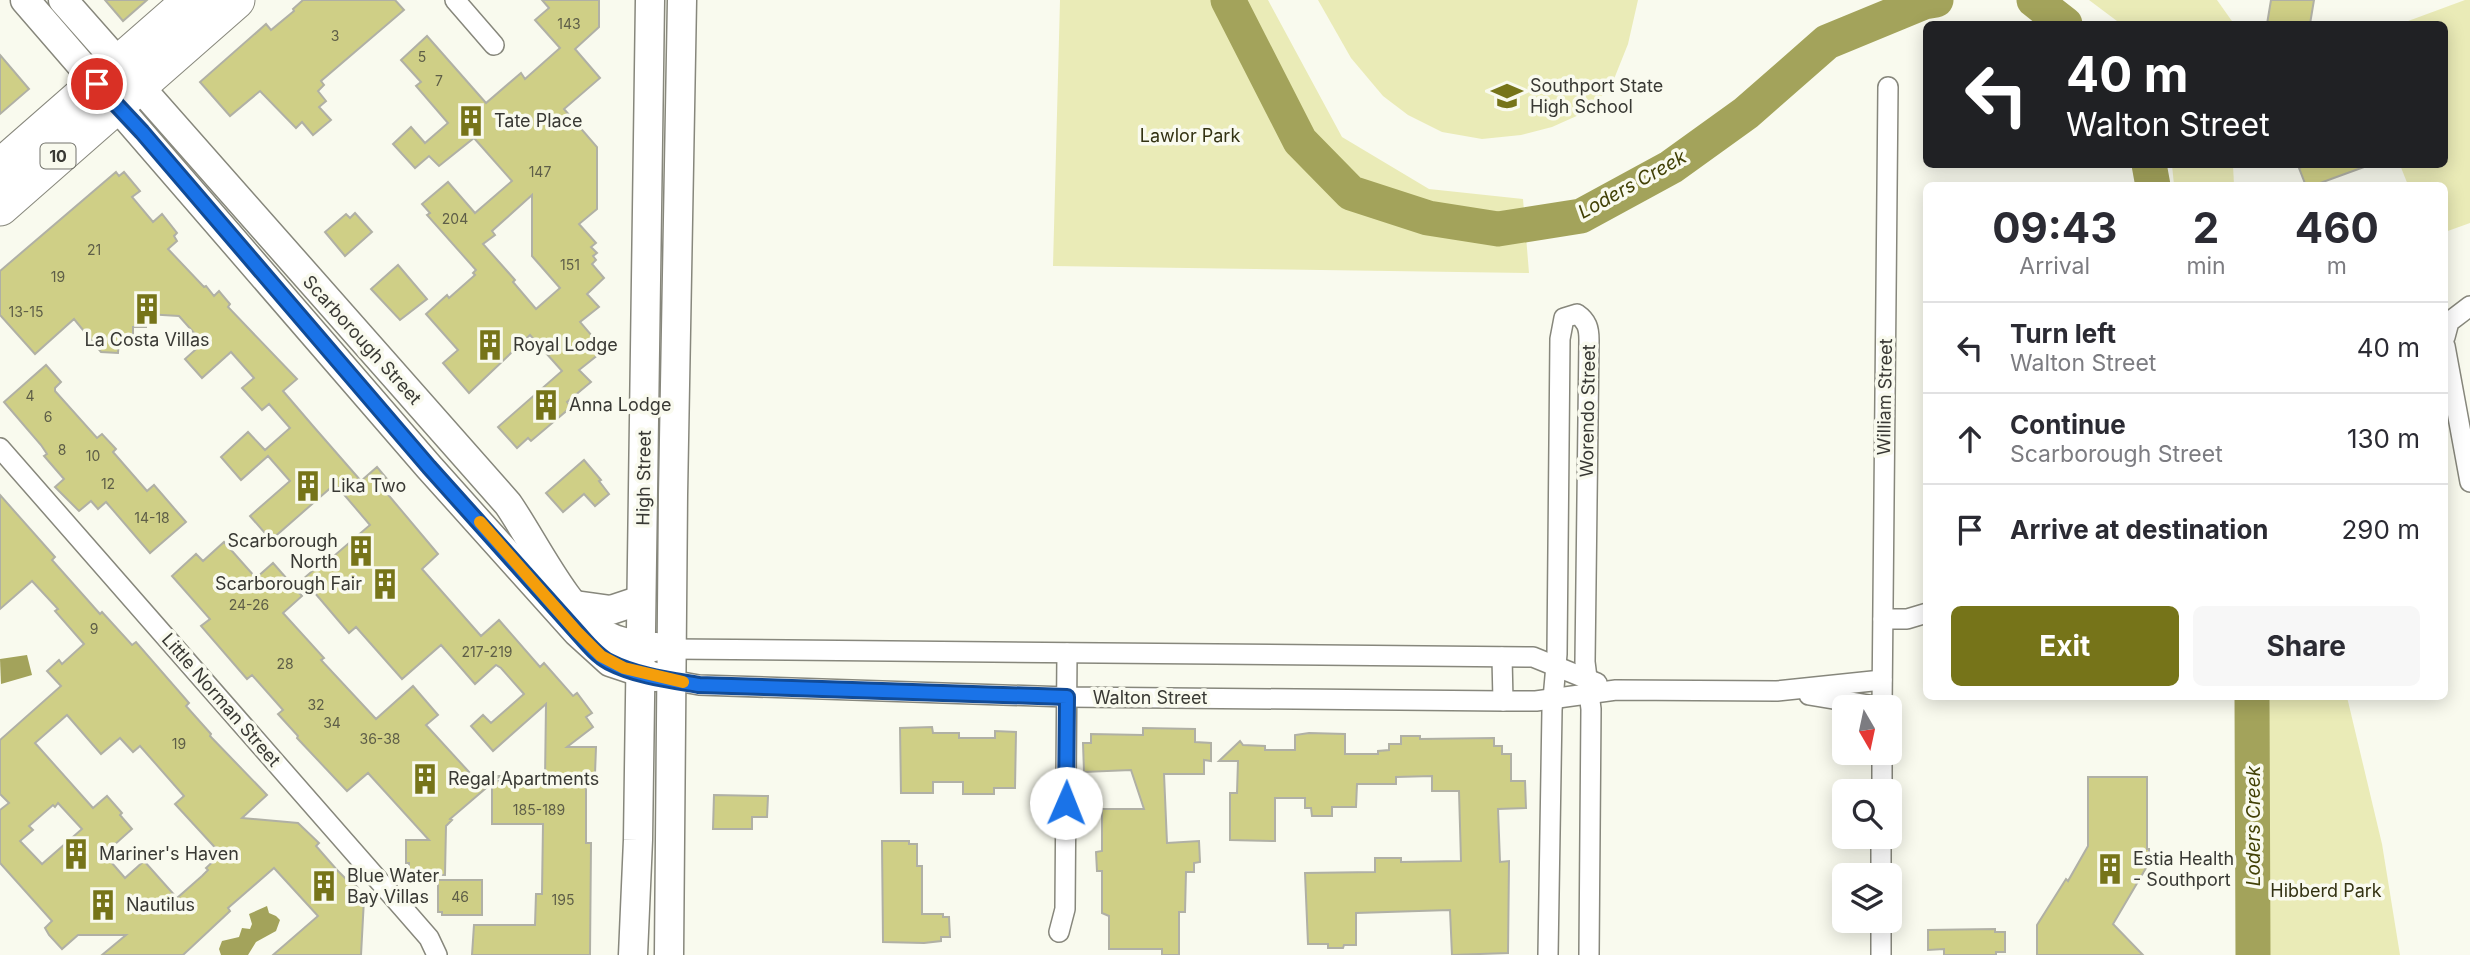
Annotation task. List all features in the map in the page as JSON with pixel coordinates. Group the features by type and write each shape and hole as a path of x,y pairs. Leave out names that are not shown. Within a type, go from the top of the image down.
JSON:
{"highway":[{"name":"10","path":"0,207 118,85 192,0"},
{"name":"10","path":"0,168 236,0"}],"main road":[{"name":"Scarborough Street","path":"25,0 118,85 508,505 575,605 603,633 671,680"},
{"name":"Scarborough Street","path":"63,0 118,85 429,467 577,632 606,660 639,659 672,649"},
{"name":"High Street","path":"633,955 638,840 650,0"},
{"name":"High Street","path":"669,955 682,0"},
{"path":"575,605 611,610 641,600"}],"street":[{"path":"455,0 494,45"},
{"name":"William Street","path":"1881,695 1888,87"},
{"path":"2448,329 2470,306"},
{"name":"Worendo Street","path":"1548,955 1553,698 1556,666 1560,340 1564,318 1577,314 1589,328 1585,663 1591,709 1589,955"},
{"path":"2448,362 2470,482"},
{"name":"Little Norman Street","path":"0,448 402,907 429,939 437,955"},
{"path":"1883,619 1907,619 1923,614"},
{"name":"Walton Street","path":"672,649 1533,657 1556,666 1588,686 1616,690 1777,691 1882,680"},
{"path":"1059,932 1065,909 1067,653"},
{"path":"1502,657 1503,701"},
{"name":"Walton Street","path":"671,680 699,685 1067,697 1503,701 1553,698 1588,686"},
{"name":"Walton Street","path":"1777,691 1832,698"},
{"path":"1881,933 1881,955"}],"green space":[{"name":"Lawlor Park","path":"1060,0 1268,0 1342,137 1429,189 1523,199 1529,273 1053,266"},
{"path":"1318,0 1638,0 1628,44 1612,84 1590,110 1552,127 1521,135 1482,139 1442,132 1408,115 1383,96 1351,58"},
{"path":"2089,0 2217,0 2232,21 2117,21"},
{"path":"2470,0 2470,223 2448,231 2448,182 2407,182 2401,168 2448,168 2448,21 2408,21"},
{"path":"2172,168 2233,168 2234,182 2174,182"},
{"name":"Hibberd Park","path":"2262,700 2348,700 2382,844 2400,955 2263,955"}],"shaded area":[{"path":"27,655 32,675 1,684 0,659"},
{"path":"267,906 269,913 280,920 276,931 256,942 248,955 221,955 219,949 222,941 239,937 242,928 250,929 252,924 249,914"}],"building":[{"path":"105,0 147,0 123,21"},
{"path":"303,0 395,0 404,10 321,81 324,85 318,91 326,101 319,107 331,120 313,135 302,122 296,128 260,91 230,116 200,82 266,24 271,30"},
{"path":"542,0 599,0 599,27 575,49 600,78 564,109 597,147 597,209 579,224 596,243 591,247 597,253 593,256 596,260 592,264 604,278 587,294 599,307 580,322 604,350 579,370 591,382 567,402 571,407 531,441 528,438 517,448 498,427 562,371 530,335 469,393 443,363 458,350 426,314 447,295 449,298 475,275 473,273 476,270 427,215 430,213 422,204 448,182 475,213 512,181 474,138 439,166 429,156 415,168 393,144 411,127 425,143 448,123 416,86 421,82 401,60 427,36 486,103 521,73 525,79 560,48 535,20 549,8","holes":["532,195 532,256 560,288 536,309 483,244 495,235 492,231"]},
{"path":"2271,0 2314,0 2310,21 2268,21"},
{"path":"0,55 29,89 0,114"},
{"path":"2299,168 2361,168 2323,182 2304,182"},
{"path":"116,172 119,176 124,172 140,191 132,197 153,222 162,214 177,233 174,236 177,241 168,249 214,296 219,291 230,304 228,307 297,379 283,391 361,481 377,467 392,485 385,491 438,554 422,569 481,636 499,620 540,667 544,663 573,696 577,693 592,713 586,717 593,727 567,747 596,747 595,774 586,774 586,843 591,843 590,955 472,955 474,925 535,925 536,894 542,894 543,824 492,824 492,783 450,819 452,820 446,826 445,875 409,874 406,840 429,840 368,773 347,791 278,714 283,710 252,675 247,679 201,626 210,619 172,576 196,554 203,561 224,542 256,578 273,563 302,596 283,613 324,658 321,660 376,719 413,686 438,715 426,725 469,772 464,776 500,776 494,781 545,780 546,704 493,751 471,726 483,715 491,723 524,694 501,668 496,665 475,684 441,645 402,679 356,627 349,633 303,579 370,525 335,484 271,540 250,516 290,481 268,456 241,480 221,457 248,432 265,450 290,428 269,404 262,410 242,388 254,378 231,352 202,378 185,359 203,343 179,316 146,314 146,327 133,327 133,339 119,339 118,353 101,352 74,319 35,354 0,315 0,271"},
{"path":"355,213 372,232 345,256 325,232 346,214 350,218"},
{"path":"398,265 427,299 400,320 371,289"},
{"path":"46,365 61,382 55,391 97,438 102,434 116,449 113,452 147,491 154,485 186,522 150,553 106,502 98,509 91,501 79,511 55,487 64,479 44,456 47,454 41,445 4,402"},
{"path":"584,460 609,494 595,506 584,494 563,512 546,493"},
{"path":"0,495 55,557 52,560 100,614 102,612 132,645 136,642 189,703 186,706 210,736 267,795 242,818 298,823 319,843 316,846 337,870 345,878 348,876 358,888 356,889 364,899 361,955 273,955 318,916 274,868 228,908 230,911 183,955 102,955 126,935 78,935 62,949 45,928 52,921 0,863 0,810 9,803 0,794 0,740 61,686 47,671 59,660 62,664 84,644 55,611 58,609 32,581 0,609","holes":["67,715 101,754 120,738 133,752 140,746 184,796 175,804 221,854 206,868 208,870 177,898 144,861 125,878 104,854 132,829 120,815 122,813 107,796 93,808 35,743","58,803 82,829 42,864 20,841 33,830 29,826"]},
{"path":"932,727 933,733 959,733 959,738 995,738 995,731 1016,732 1015,788 994,788 994,794 963,794 963,782 933,782 933,793 901,793 900,728"},
{"path":"1143,728 1195,729 1195,742 1211,743 1211,761 1204,760 1204,774 1164,774 1167,843 1199,841 1200,862 1194,863 1194,872 1186,872 1185,912 1179,912 1179,955 1162,955 1162,949 1109,949 1109,916 1102,913 1102,871 1097,871 1096,852 1102,851 1102,809 1144,809 1131,770 1084,772 1083,743 1091,743 1091,734 1143,735"},
{"path":"1345,734 1345,754 1378,754 1378,751 1389,750 1389,744 1401,744 1401,736 1420,736 1420,739 1494,738 1494,746 1502,746 1502,754 1511,754 1511,781 1525,781 1526,808 1498,809 1500,862 1509,861 1508,953 1452,955 1450,910 1356,913 1356,945 1328,948 1328,944 1308,944 1305,873 1375,872 1375,858 1401,858 1401,862 1461,861 1459,791 1432,791 1432,776 1396,777 1396,784 1357,784 1356,807 1332,807 1332,816 1312,816 1311,808 1305,808 1305,798 1275,798 1275,841 1230,840 1230,793 1237,793 1238,761 1219,761 1240,741 1243,745 1265,746 1265,750 1295,750 1295,735"},
{"name":"Estia Health - Southport","path":"2088,777 2147,777 2149,863 2113,924 2143,955 2037,955 2037,925 2066,879 2068,881 2088,846"},
{"path":"714,795 768,796 767,817 752,817 752,829 713,829"},
{"path":"882,841 909,841 909,844 917,844 917,866 922,866 922,914 943,914 943,917 949,917 950,937 924,943 883,942"},
{"path":"438,880 482,880 482,915 442,915 442,912 438,912"},
{"path":"1995,929 1995,932 2005,932 2005,952 1996,952 1996,955 1944,955 1944,949 1928,950 1928,930"}],"waterway":[{"name":"Loders Creek","path":"1228,0 1300,141 1351,193 1428,218 1498,229 1581,216 1671,167 1746,113 1827,42 1924,2 1936,0"},
{"name":"Loders Creek","path":"2034,0 2061,21"},
{"name":"Loders Creek","path":"2150,168 2152,182"},
{"name":"Loders Creek","path":"2252,700 2253,955"}],"slow traffic":[{"path":"480,522 601,656 639,673 683,682"}],"place":[{"name":"Southport State High School","path":"1507,96"},
{"name":"Tate Place","path":"471,121"},
{"name":"La Costa Villas","path":"147,309"},
{"name":"Royal Lodge","path":"490,345"},
{"name":"Anna Lodge","path":"546,405"},
{"name":"Lika Two","path":"308,486"},
{"name":"Scarborough North","path":"361,551"},
{"name":"Scarborough Fair","path":"385,584"},
{"name":"Regal Apartments","path":"425,779"},
{"name":"Mariner's Haven","path":"76,854"},
{"name":"Estia Health - Southport","path":"2110,869"},
{"name":"Blue Water Bay Villas","path":"324,886"},
{"name":"Nautilus","path":"103,905"}],"route":[{"path":"97,84 142,132 429,467 601,656 639,673 699,685 1067,697 1066,803"}]}
